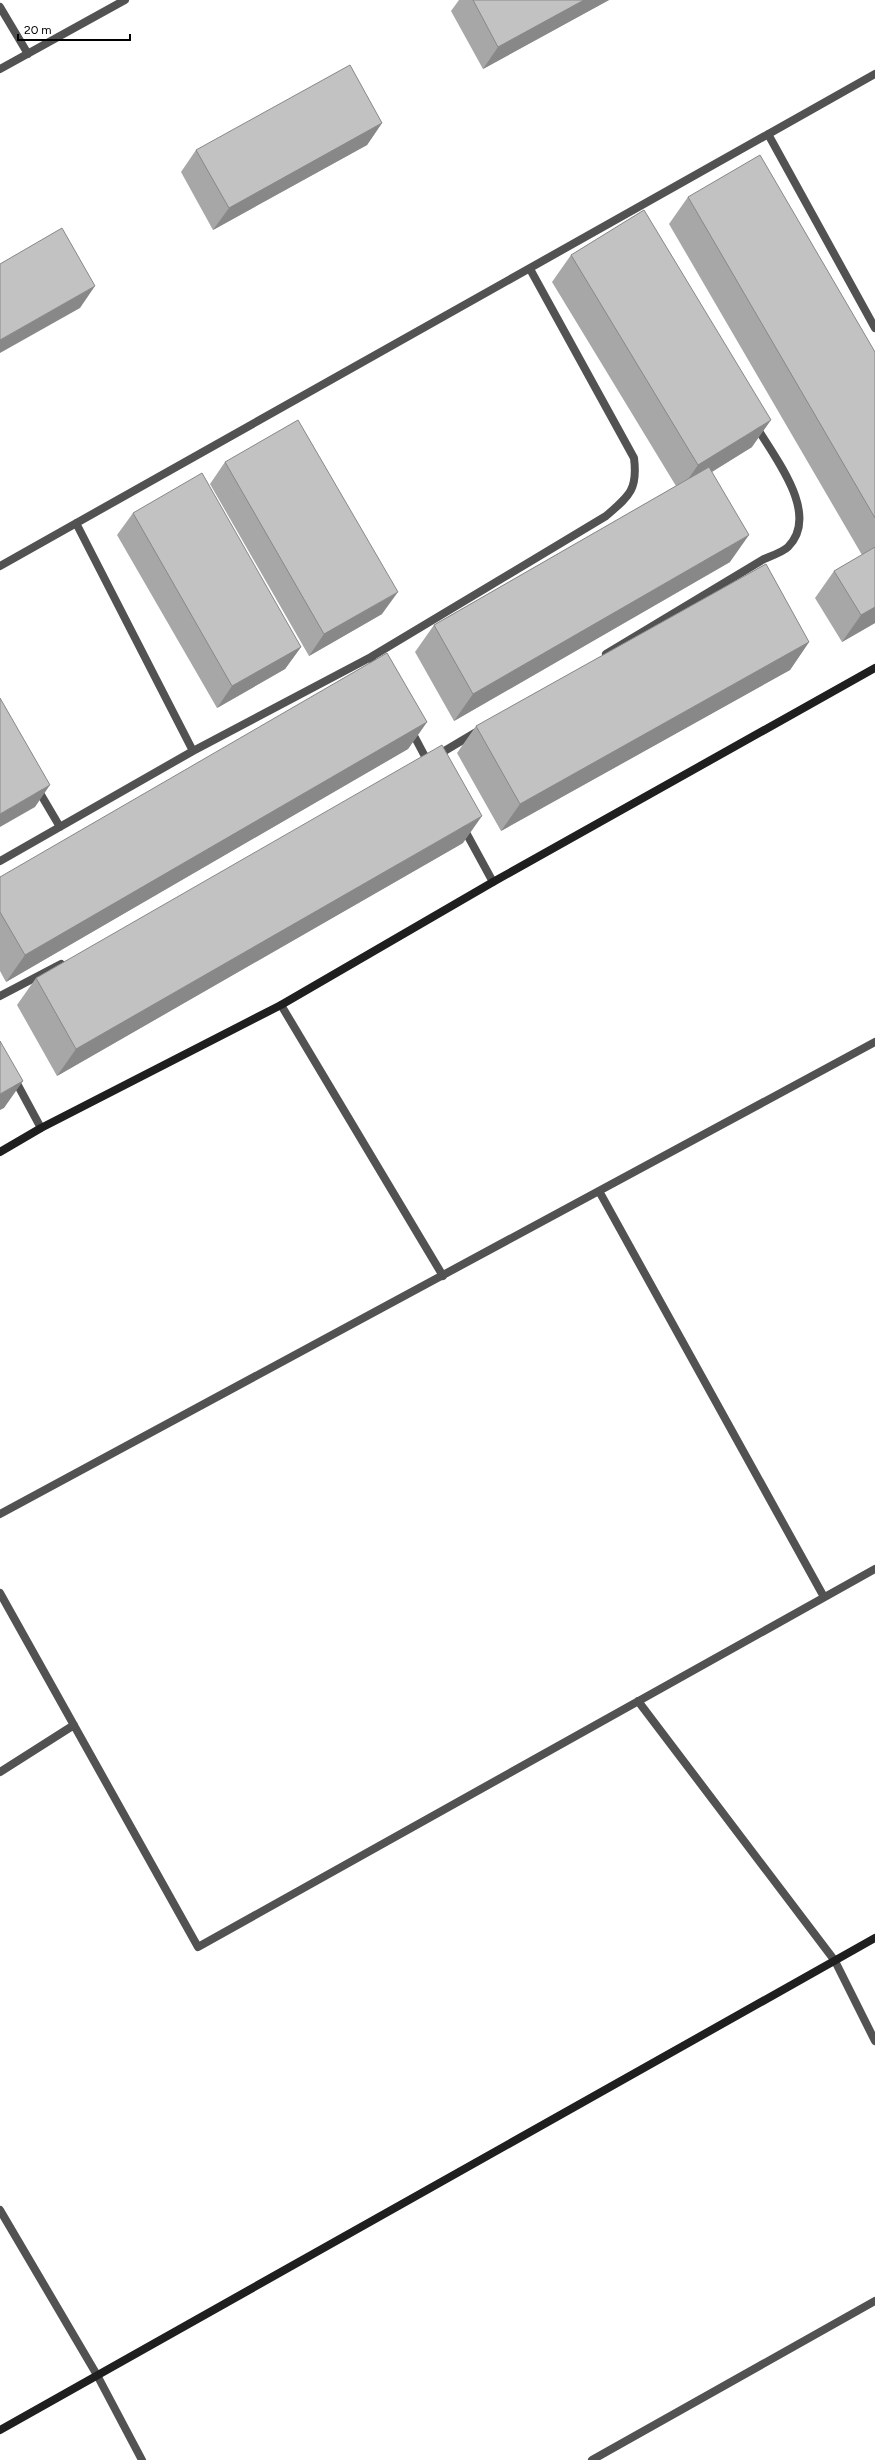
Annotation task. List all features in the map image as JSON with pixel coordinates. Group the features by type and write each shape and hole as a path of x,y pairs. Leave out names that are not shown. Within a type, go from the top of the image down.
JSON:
{"street":[{"path":"0,69 125,0"},
{"path":"0,7 28,54"},
{"path":"0,566 530,269 632,215 768,134 875,74"},
{"path":"768,134 875,328"},
{"path":"0,861 193,751 371,657 606,516 628,497 636,476 634,458 530,269"},
{"path":"596,660 764,559 788,547 798,534 801,522 793,489 750,415"},
{"path":"76,523 193,751"},
{"path":"371,657 382,678"},
{"path":"0,1152 41,1128 281,1005 493,882 875,668"},
{"path":"405,719 424,763 435,774"},
{"path":"424,763 488,725"},
{"path":"32,779 60,827"},
{"path":"460,822 493,882"},
{"path":"0,996 68,960"},
{"path":"281,1005 443,1276"},
{"path":"0,1514 875,1042"},
{"path":"11,1073 41,1128"},
{"path":"599,1191 824,1597"},
{"path":"0,1593 198,1947 875,1569"},
{"path":"638,1701 835,1960 875,2041"},
{"path":"0,1772 74,1726"},
{"path":"0,2430 875,1938"},
{"path":"0,2210 97,2375 142,2460"},
{"path":"592,2460 875,2301"}],"building":[{"path":"473,0 584,0 498,47"},
{"path":"350,65 382,123 229,208 196,150"},
{"path":"760,155 875,352 875,518 688,197"},
{"path":"644,210 771,420 698,465 571,255"},
{"path":"62,228 95,286 0,340 0,264"},
{"path":"298,420 398,592 324,634 225,462"},
{"path":"709,467 749,535 473,694 434,625"},
{"path":"202,473 301,647 232,686 133,513"},
{"path":"875,547 875,607 861,615 834,571"},
{"path":"766,564 809,642 520,804 476,726"},
{"path":"387,653 427,722 25,955 0,912 0,877"},
{"path":"0,698 50,785 0,814"},
{"path":"442,745 482,816 76,1049 36,978"},
{"path":"0,1041 23,1081 0,1094"}]}
